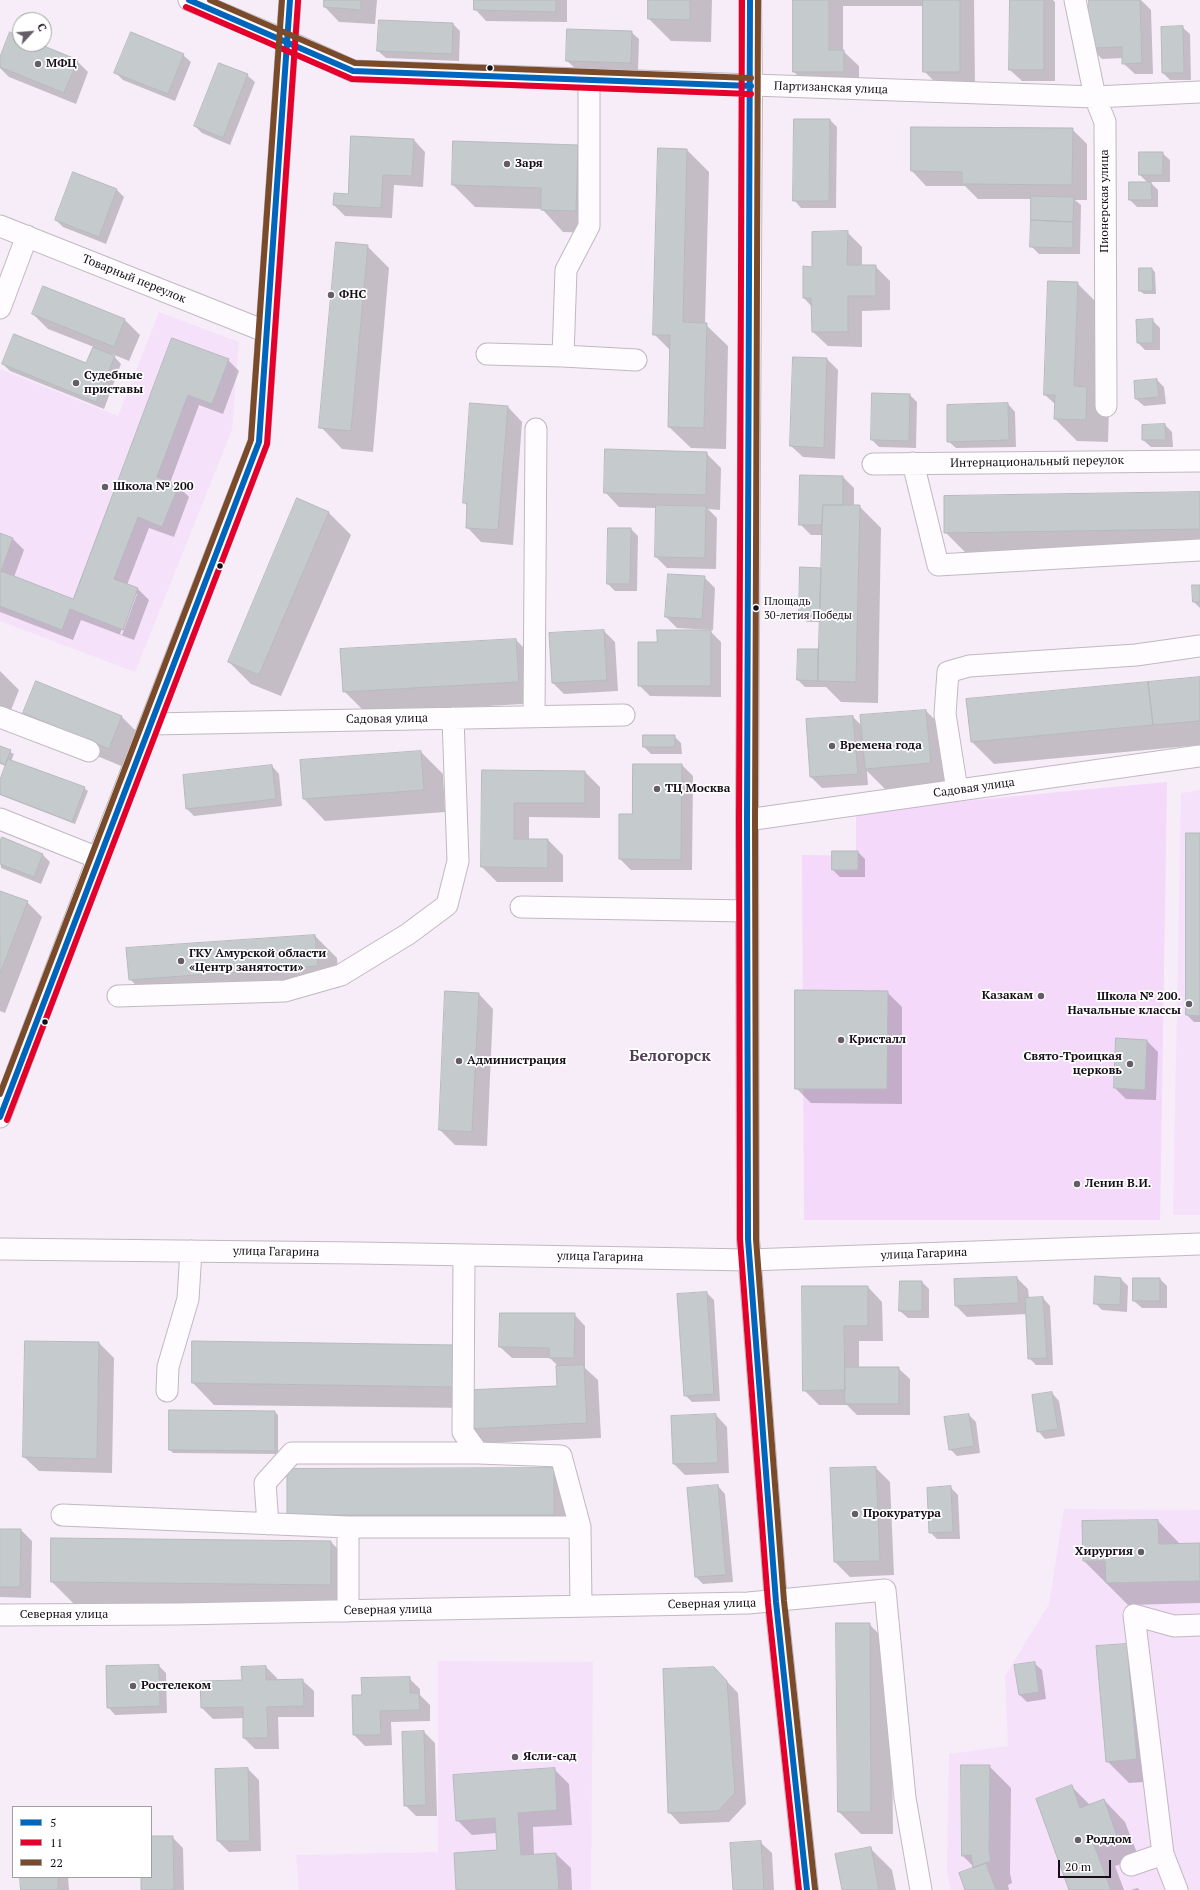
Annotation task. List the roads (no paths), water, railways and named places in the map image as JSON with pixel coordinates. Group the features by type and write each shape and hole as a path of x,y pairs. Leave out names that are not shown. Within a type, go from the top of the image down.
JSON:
{"main road":[{"path":"750,0 751,86 747,820 748,1239 776,1602 807,1890"}],"street":[{"name":"Партизанская улица","path":"189,0 287,41 353,71 1096,97 1200,92"},
{"path":"0,1118 98,858 259,442 290,0"},
{"name":"Пионерская улица","path":"1075,0 1096,97 1105,122 1106,406"},
{"path":"563,356 566,270 589,226 590,80"},
{"name":"Товарный переулок","path":"0,226 267,332"},
{"path":"0,308 26,236"},
{"path":"487,354 636,360"},
{"path":"534,716 536,429"},
{"name":"Интернациональный переулок","path":"873,464 1200,461"},
{"path":"913,463 938,565 1200,550"},
{"path":"957,790 945,714 948,672 969,666 1136,655 1200,646"},
{"name":"Садовая улица","path":"151,724 624,715"},
{"path":"0,717 89,751"},
{"path":"118,996 285,991 341,975 408,934 447,905 458,861 453,718"},
{"name":"Садовая улица","path":"747,820 1200,756"},
{"path":"0,819 98,858"},
{"path":"521,907 747,911"},
{"name":"улица Гагарина","path":"0,1249 749,1260 1200,1244"},
{"path":"167,1391 168,1367 188,1299 191,1251"},
{"path":"464,1255 462,1432 478,1453"},
{"path":"268,1524 265,1483 292,1453 478,1453 561,1456 580,1527 581,1606"},
{"path":"62,1515 348,1527 580,1527"},
{"path":"348,1527 348,1611"},
{"name":"Северная улица","path":"0,1615 348,1611 776,1602 885,1590 905,1798 921,1890"},
{"path":"1177,1890 1163,1854 1134,1615 1174,1626 1200,1625"},
{"path":"1131,1865 1163,1854"}],"place":[{"name":"МФЦ","path":"38,64"},
{"name":"Заря","path":"507,164"},
{"name":"ФНС","path":"331,295"},
{"name":"Судебные приставы","path":"76,383"},
{"name":"Школа № 200","path":"105,487"},
{"name":"Площадь 30-летия Победы","path":"756,608"},
{"name":"Времена года","path":"832,746"},
{"name":"ТЦ Москва","path":"657,789"},
{"name":"ГКУ Амурской области «Центр занятости»","path":"181,961"},
{"name":"Казакам","path":"1041,996"},
{"name":"Школа № 200. Начальные классы","path":"1189,1004"},
{"name":"Кристалл","path":"841,1040"},
{"name":"Администрация","path":"459,1061"},
{"name":"Свято-Троицкая церковь","path":"1130,1064"},
{"name":"Ленин В.И.","path":"1077,1184"},
{"name":"Прокуратура","path":"855,1514"},
{"name":"Хирургия","path":"1141,1552"},
{"name":"Ростелеком","path":"133,1686"},
{"name":"Ясли-сад","path":"515,1757"},
{"name":"Роддом","path":"1078,1840"}],"district":[{"name":"Белогорск","path":"670,1056"}]}
